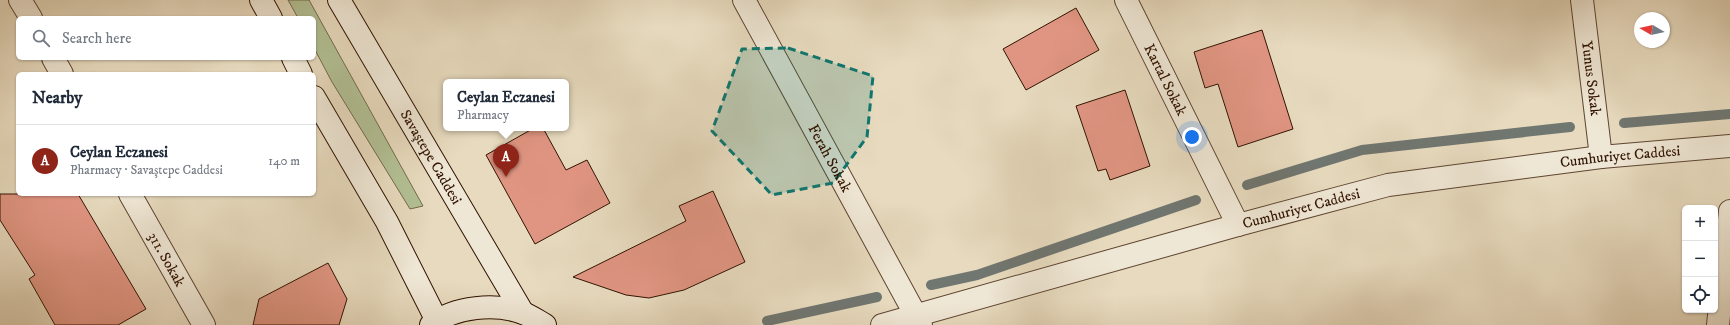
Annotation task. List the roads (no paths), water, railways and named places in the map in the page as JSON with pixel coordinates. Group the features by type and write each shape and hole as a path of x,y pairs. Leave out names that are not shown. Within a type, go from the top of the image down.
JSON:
{"street":[{"path":"20,0 30,16"},
{"path":"261,0 270,16"},
{"name":"Savaştepe Caddesi","path":"339,0 524,313"},
{"name":"Ferah Sokak","path":"744,0 920,320"},
{"name":"Kartal Sokak","path":"1126,0 1238,225"},
{"name":"Yunus Sokak","path":"1582,0 1601,157"},
{"path":"54,60 61,72"},
{"path":"294,60 300,72"},
{"path":"316,100 387,222 434,323 464,310 494,307 524,313 545,325"},
{"name":"Cumhuriyet Caddesi","path":"882,325 920,320 1238,225 1388,185 1601,157 1730,146"},
{"name":"311. Sokak","path":"131,196 204,325"},
{"path":"1718,325 1730,211"}],"waterway":[{"path":"1624,123 1730,114"},
{"path":"1247,185 1362,150 1570,127"},
{"path":"931,285 977,275 1196,200"},
{"path":"767,321 877,297"}],"place":[{"name":"Ceylan Eczanesi","path":"506,177"}]}
